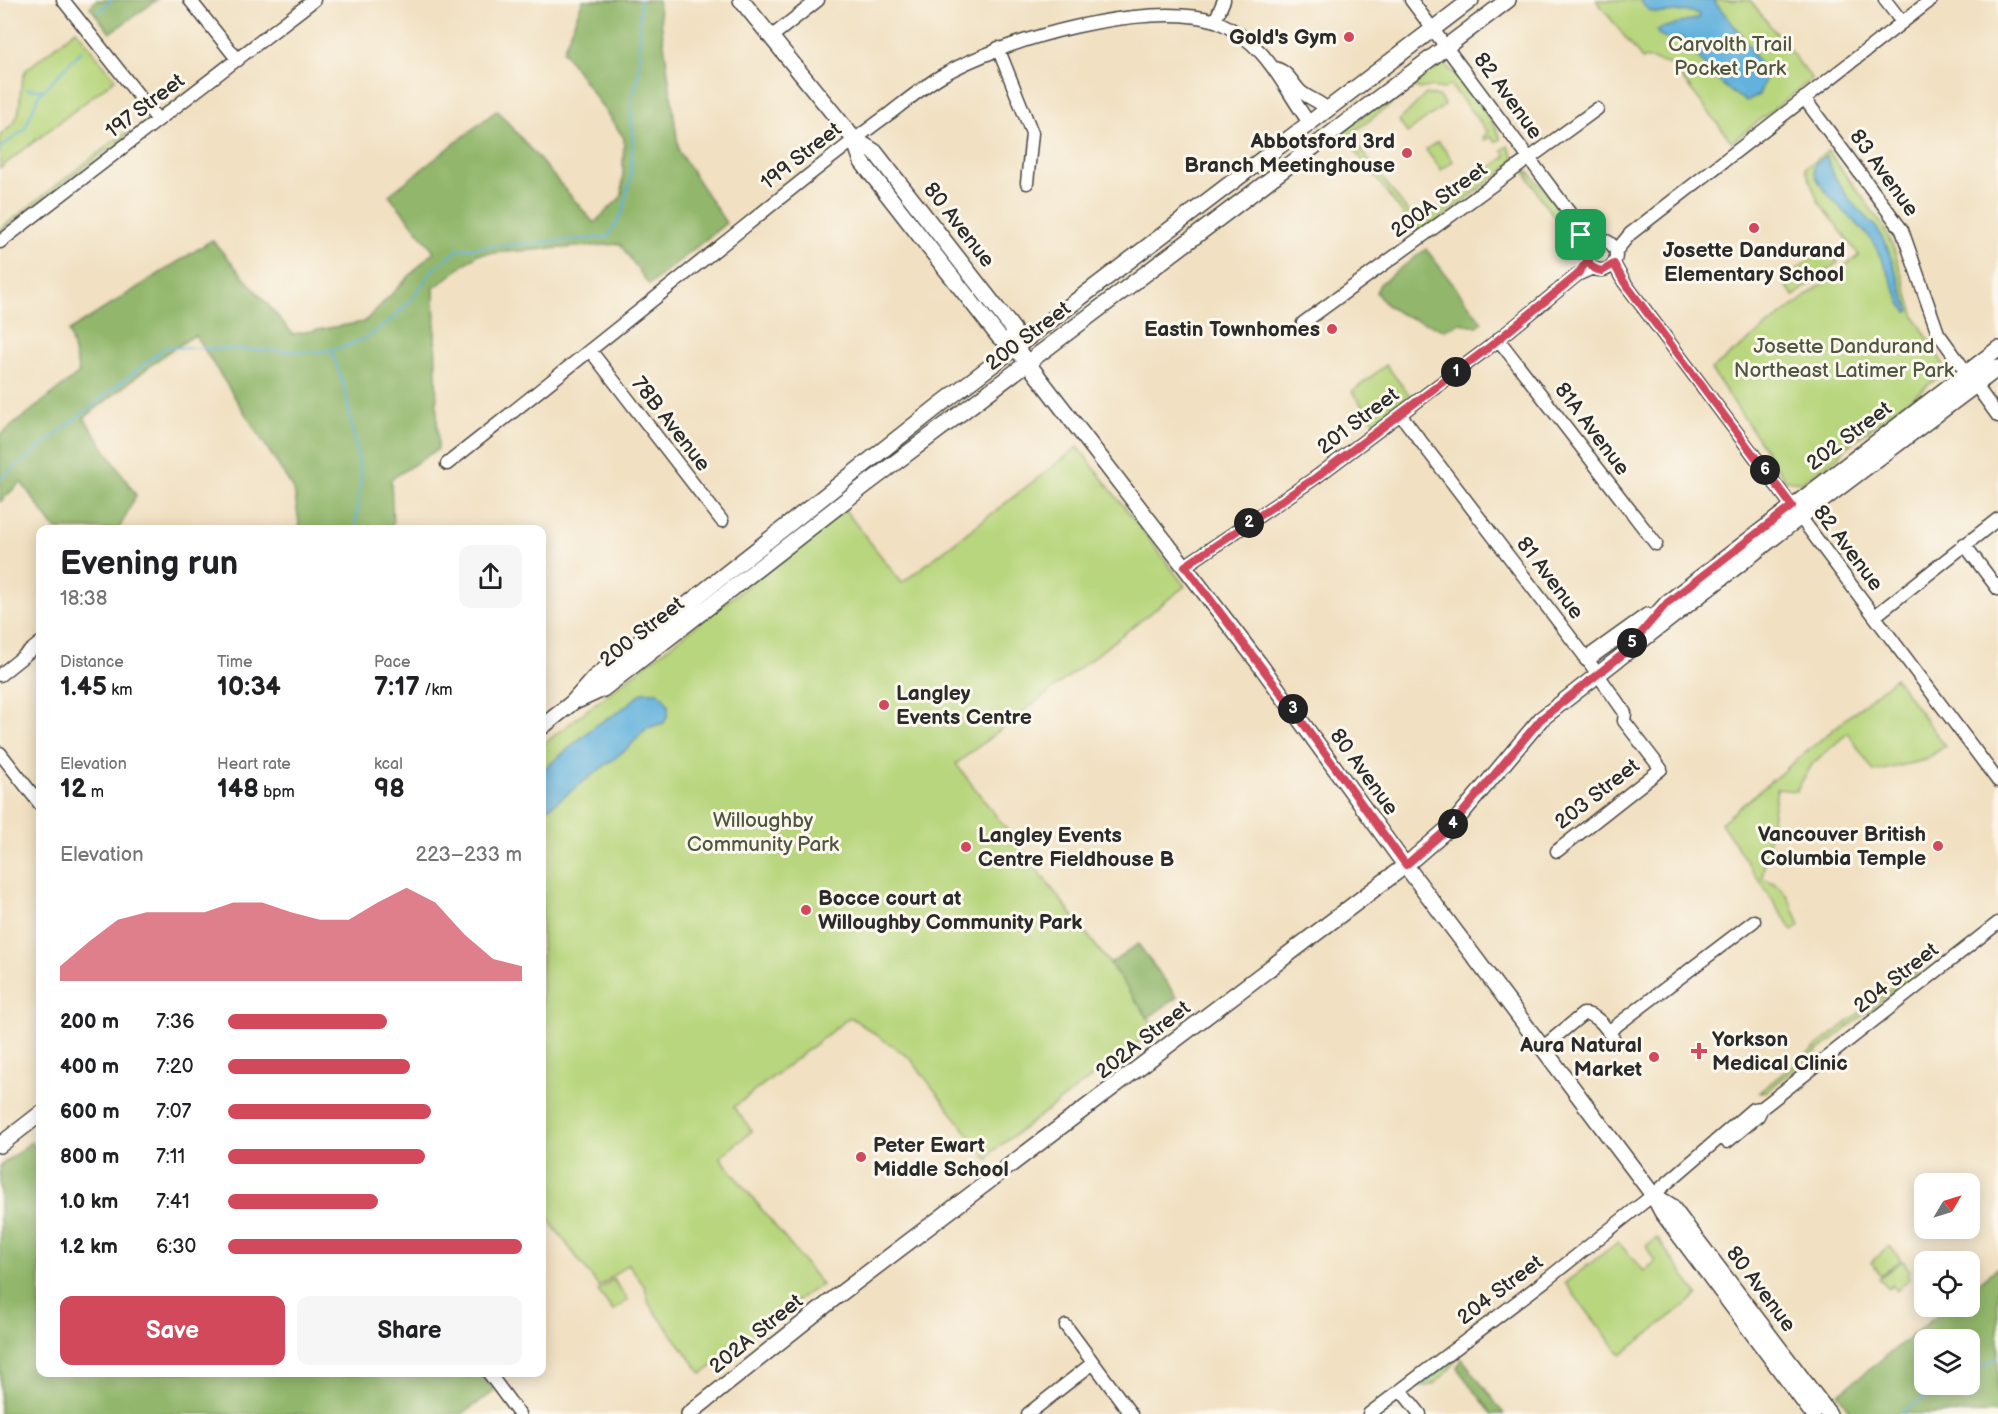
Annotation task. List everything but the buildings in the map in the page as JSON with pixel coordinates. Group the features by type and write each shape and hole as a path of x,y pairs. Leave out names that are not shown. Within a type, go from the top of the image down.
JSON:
{"main road":[{"name":"80 Avenue","path":"741,0 854,139 875,152 1013,330 1016,348 1287,701 1813,1414"},
{"name":"200 Street","path":"546,724 573,702 594,678 1016,348 1471,0"},
{"name":"200 Street","path":"573,702 603,689 833,510 1508,0"},
{"name":"202 Street","path":"1622,655 1667,603 1796,512 1970,380 1998,350"},
{"name":"202 Street","path":"1970,380 1998,368"},
{"name":"202 Street","path":"1598,674 1796,512"},
{"path":"1587,659 1667,603"},
{"name":"202A Street","path":"689,1414 836,1297 1406,865 1452,825 1492,779 1529,730 1598,674"},
{"path":"0,1145 36,1117"},
{"name":"80 Avenue","path":"1653,1195 1671,1206 1829,1414"}],"street":[{"path":"63,0 158,120"},
{"path":"190,0 238,60"},
{"name":"197 Street","path":"0,242 314,0"},
{"path":"771,37 818,0"},
{"path":"1224,0 1215,21 1258,46 1275,68 1278,78 1300,105 1310,124"},
{"name":"82 Avenue","path":"1411,0 1572,216 1608,245"},
{"path":"1885,0 1902,22"},
{"path":"1589,259 1610,267 1608,245 1630,234 1931,0"},
{"name":"199 Street","path":"447,464 854,139 941,76 998,48 1046,30 1107,16 1173,11 1215,21"},
{"path":"998,48 1032,133 1027,183"},
{"path":"1275,68 1284,70 1301,92 1319,100 1328,110"},
{"name":"83 Avenue","path":"1804,98 1902,230 1932,321 1947,349 1998,416"},
{"name":"200A Street","path":"1303,323 1597,109"},
{"name":"82 Avenue","path":"1572,216 1589,259"},
{"name":"201 Street","path":"1185,566 1315,478 1400,414 1577,275 1589,259 1608,245"},
{"name":"82 Avenue","path":"1610,267 1624,282 1998,781"},
{"name":"81A Avenue","path":"1498,339 1656,544"},
{"name":"78B Avenue","path":"590,351 722,521"},
{"name":"81 Avenue","path":"1400,414 1587,659 1624,713 1624,721 1661,769"},
{"path":"1875,616 1998,519"},
{"path":"1964,544 1998,590"},
{"path":"0,675 36,646"},
{"path":"0,753 36,799"},
{"name":"203 Street","path":"1557,851 1661,769"},
{"path":"1608,1032 1754,921"},
{"name":"204 Street","path":"1369,1414 1653,1195 1670,1188 1758,1116 1762,1108 1998,924"},
{"path":"1542,1048 1583,1014 1589,1014 1599,1021 1617,1044"},
{"path":"1066,1326 1131,1414"},
{"path":"1028,1414 1093,1363"},
{"path":"492,1377 519,1414"},
{"path":"1401,1390 1420,1414"}],"green space":[{"path":"96,0 157,0 110,33 90,7"},
{"path":"583,0 658,0 679,152 726,223 649,285 620,244 478,254 434,288 438,449 391,479 393,525 299,525 294,490 195,335 168,352 84,418 136,495 121,525 52,525 21,482 0,502 0,435 79,373 69,331 212,240 293,334 364,322 434,251 389,195 497,110 594,223 622,196 624,138 563,51"},
{"name":"Carvolth Trail Pocket Park","path":"1596,0 1750,0 1812,79 1732,142 1672,65 1645,58 1643,60"},
{"path":"76,30 115,79 0,168 0,135 15,120 20,105 22,79 26,70"},
{"path":"1438,60 1454,73 1475,97 1493,122 1500,139 1495,142 1491,137 1484,140 1483,137 1488,132 1450,85 1444,89 1431,87 1419,89 1415,86 1350,135 1417,224 1506,156 1502,150 1508,146 1514,157 1512,164 1419,235 1341,132"},
{"path":"1426,94 1438,96 1445,105 1407,133 1399,121"},
{"path":"129,130 130,133 113,148 0,232 0,229 115,140 118,141 117,139"},
{"path":"1438,141 1453,161 1441,170 1426,150"},
{"name":"Josette Dandurand Northeast Latimer Park","path":"1828,151 1882,224 1893,247 1915,317 1945,367 1944,373 1845,448 1840,456 1801,482 1786,480 1711,370 1859,255 1818,201 1805,168"},
{"path":"1524,170 1531,174 1578,235 1572,236 1544,204"},
{"path":"1826,247 1838,262 1794,296 1782,281"},
{"path":"1426,249 1482,322 1477,326 1460,323 1444,330 1398,312 1382,301 1376,292 1380,284"},
{"path":"1386,365 1410,396 1377,425 1352,392"},
{"name":"Willoughby Community Park","path":"1078,447 1185,586 956,764 1110,964 1156,1029 993,1151 988,1160 910,1058 850,1017 734,1107 752,1131 720,1157 822,1285 806,1294 702,1374 649,1304 645,1287 628,1264 599,1287 546,1216 546,742 845,510 902,583"},
{"path":"1895,678 1945,746 1925,760 1874,772 1848,733 1813,763 1796,791 1777,789 1762,878 1778,886 1787,896 1800,925 1793,931 1721,823"},
{"path":"1138,944 1177,997 1148,1018 1110,964"},
{"path":"1915,969 1918,972 1767,1091 1758,1093"},
{"path":"31,1142 36,1148 36,1377 485,1377 495,1391 462,1414 0,1414 0,1166"},
{"path":"1657,1238 1698,1295 1621,1355 1565,1283 1618,1242 1644,1271 1655,1262 1646,1246"},
{"path":"1890,1246 1901,1260 1881,1275 1871,1262"},
{"path":"1903,1261 1910,1271 1907,1274 1910,1278 1897,1291 1892,1285 1888,1289 1879,1278"},
{"path":"1998,1267 1998,1413 1852,1414 1838,1394 1914,1334 1914,1395 1980,1395 1980,1329 1920,1329 1935,1317 1980,1317 1980,1282"},
{"path":"613,1279 628,1300 613,1311 598,1291"},
{"path":"1457,1353 1459,1356 1435,1383 1414,1385"},
{"path":"1462,1359 1504,1414 1492,1414 1457,1368"}],"water":[{"path":"1640,0 1713,0 1743,37 1761,68 1765,79 1759,95 1746,101 1736,96 1711,74 1684,38 1667,39 1658,34 1657,30 1699,18 1699,14 1659,13 1645,7"},
{"path":"1826,156 1834,176 1849,199 1876,227 1887,247 1910,311 1907,312 1901,303 1871,239 1835,203 1818,181 1814,172 1815,163"},
{"path":"643,692 658,692 668,706 668,714 664,723 647,728 628,748 546,808 546,768 596,725 617,713"}],"waterway":[{"path":"99,12 111,0"},
{"path":"0,479 166,347 319,352 344,347 369,336 390,321 414,297 432,270 459,249 608,237 623,211 631,174 633,132 630,105 639,73 640,0"},
{"path":"0,148 25,129 39,95 82,50"},
{"path":"26,89 44,90"},
{"path":"331,349 345,389 361,475 356,525"},
{"path":"1980,1367 1998,1357"},
{"path":"1422,1385 1456,1358"},
{"path":"1899,1414 1929,1395"},
{"path":"1386,1414 1390,1409"}],"place":[{"name":"Gold's Gym","path":"1349,37"},
{"name":"Abbotsford 3rd Branch Meetinghouse","path":"1407,153"},
{"name":"Josette Dandurand Elementary School","path":"1754,228"},
{"name":"Eastin Townhomes","path":"1332,329"},
{"name":"Langley Events Centre","path":"884,705"},
{"name":"Vancouver British Columbia Temple","path":"1938,846"},
{"name":"Langley Events Centre Fieldhouse B","path":"966,847"},
{"name":"Bocce court at Willoughby Community Park","path":"806,910"},
{"name":"Yorkson Medical Clinic","path":"1699,1051"},
{"name":"Aura Natural Market","path":"1654,1057"},
{"name":"Peter Ewart Middle School","path":"861,1157"}],"route":[{"path":"1581,235 1572,216 1598,241 1589,247 1587,261 1577,275 1488,348 1315,478 1185,566 1406,865 1452,825 1492,779 1529,730 1622,655 1667,603 1792,506 1624,282 1614,264 1602,271 1590,265 1587,261 1586,256 1588,250 1581,235"}]}
